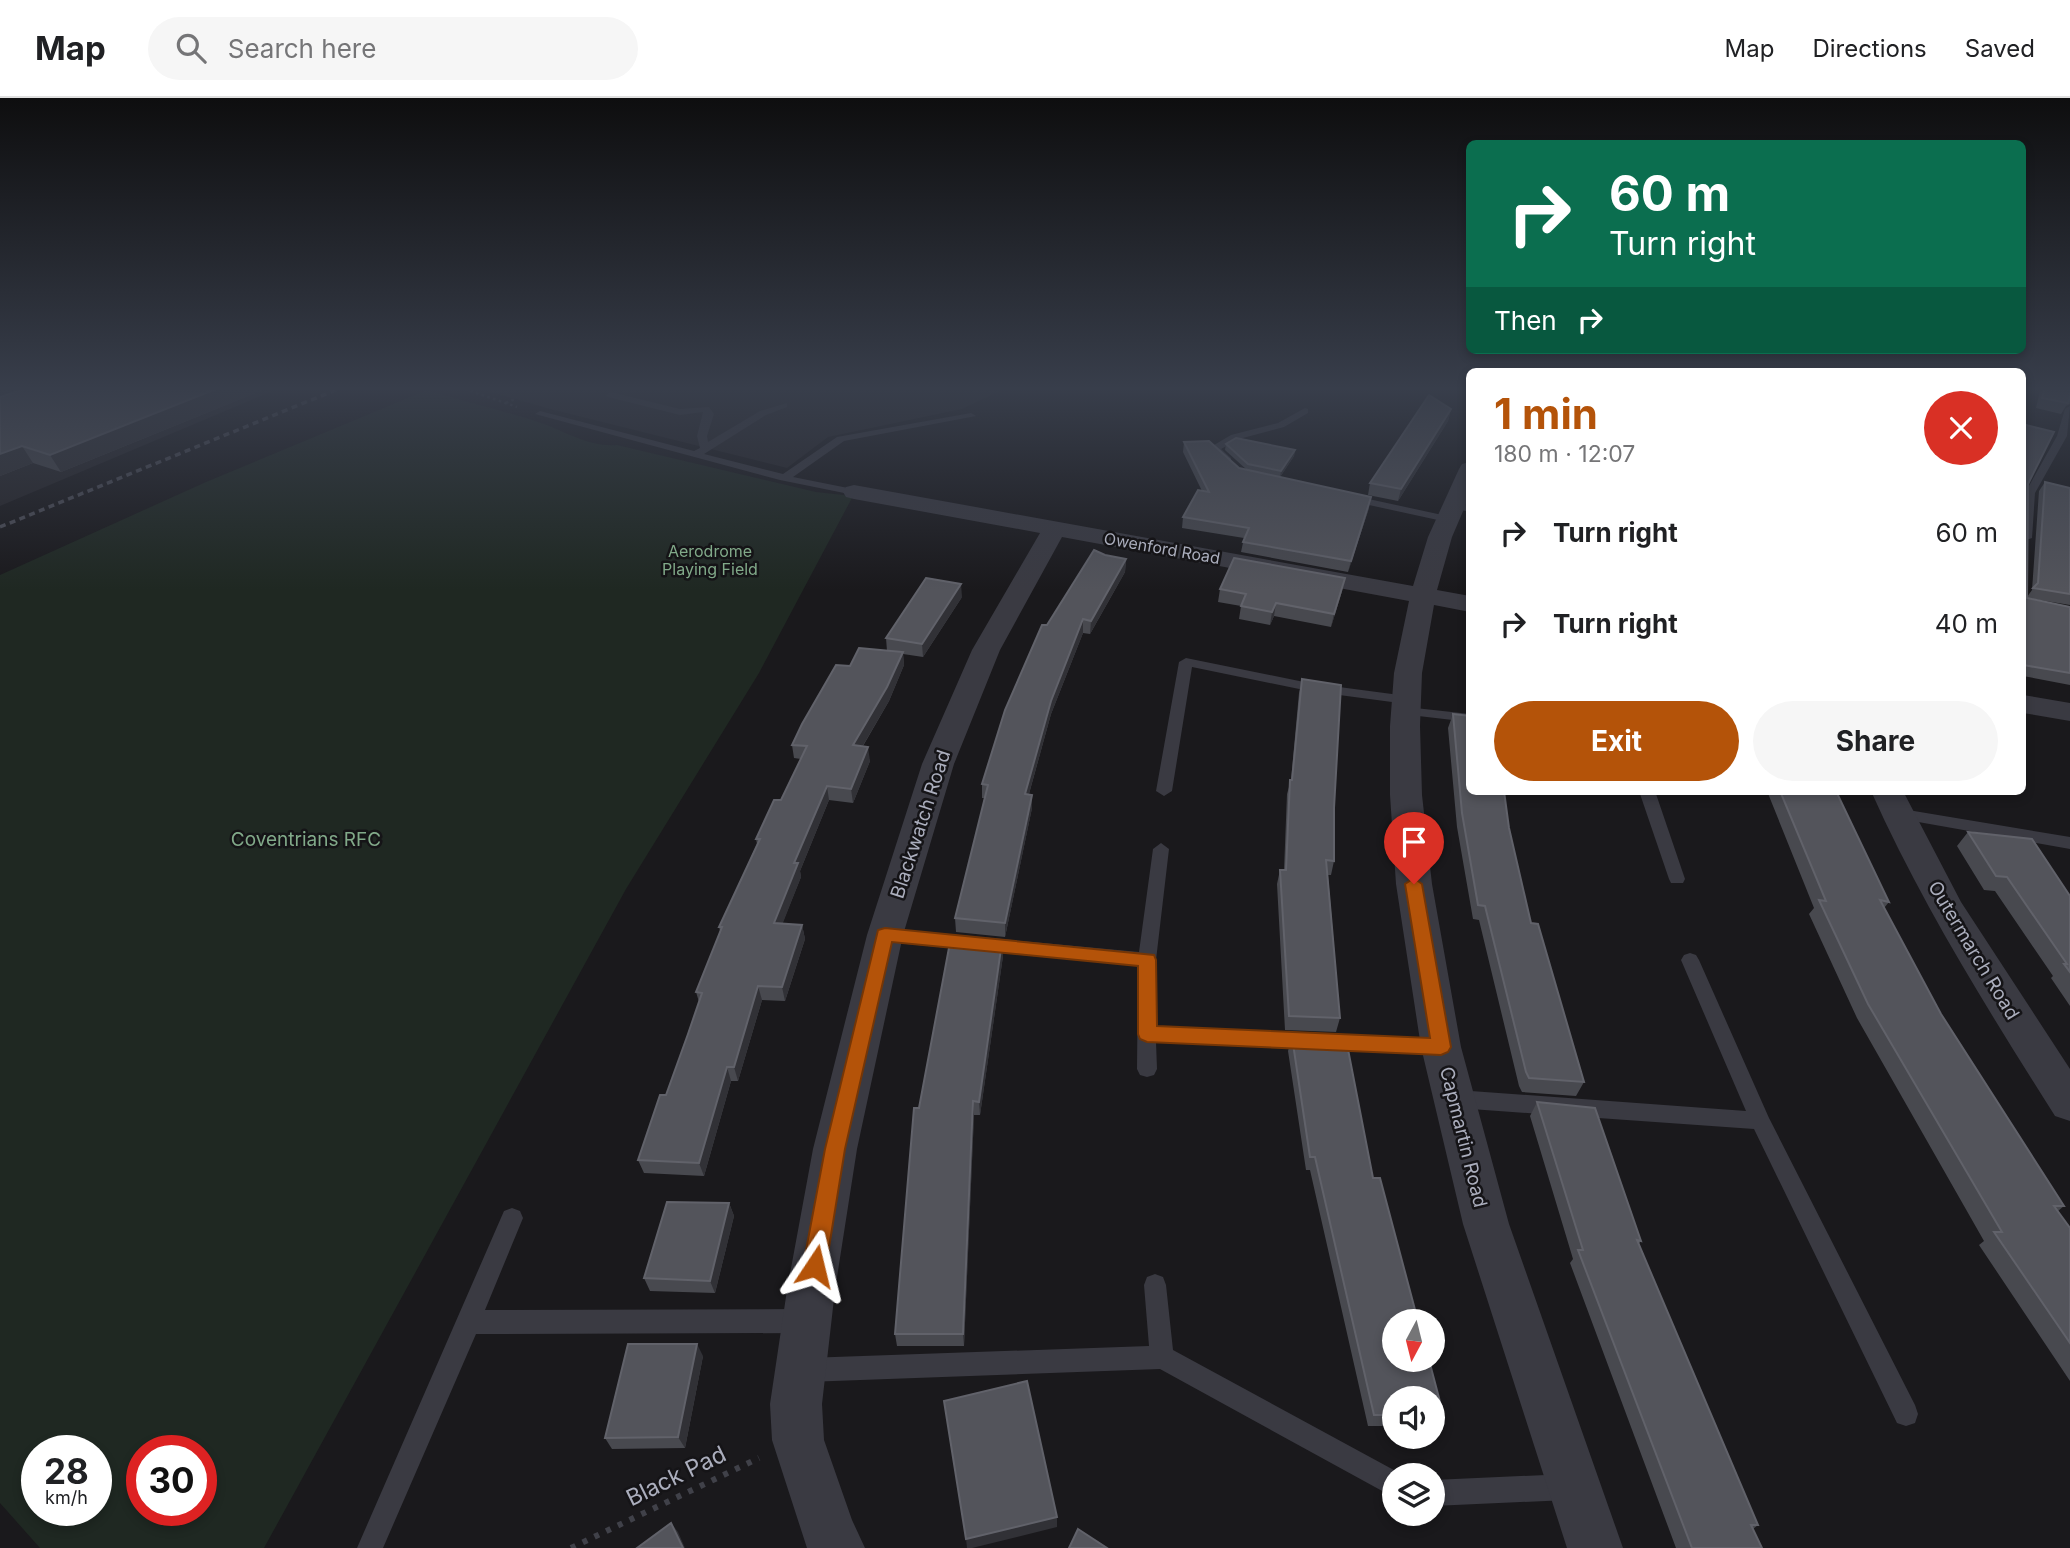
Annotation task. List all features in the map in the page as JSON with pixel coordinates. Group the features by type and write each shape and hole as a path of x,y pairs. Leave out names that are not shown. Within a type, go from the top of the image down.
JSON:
{"street":[{"name":"Capmartin Road","path":"1466,481 1423,595 1408,673 1406,795 1414,884 1441,1047 1486,1224 1595,1548"},
{"name":"Owenford Road","path":"854,492 1466,603"},
{"name":"Blackwatch Road","path":"837,1548 829,1534 798,1440 796,1404 835,1149 885,934 943,752 986,650 1055,528"},
{"path":"2026,705 2070,712"},
{"name":"Outermarch Road","path":"1887,797 1940,894 2019,1025 2070,1103"}],"lane":[{"path":"709,455 784,478 854,492"},
{"path":"784,478 818,455"},
{"path":"1221,455 1232,465"},
{"path":"2026,540 2030,493 2052,455"},
{"path":"1342,496 1456,511"},
{"path":"1164,791 1186,662 1466,717"},
{"path":"1648,795 1677,879"},
{"path":"1887,797 2070,843"},
{"path":"1147,1069 1147,960 1161,849"},
{"path":"885,934 1147,960"},
{"path":"1690,960 1760,1121 1906,1414"},
{"path":"1147,1034 1441,1047"},
{"path":"1454,1099 1760,1121"},
{"path":"370,1548 512,1218"},
{"path":"1155,1285 1162,1357"},
{"path":"469,1322 807,1321"},
{"path":"800,1371 1162,1357 1382,1478"},
{"path":"1445,1492 1574,1487"}],"path":[{"name":"Black Pad","path":"571,1548 798,1440"}],"shaded area":[{"path":"0,455 122,455 0,506"},
{"path":"733,455 805,455 787,468"}],"green space":[{"name":"Coventrians RFC","path":"272,455 658,455 816,492 853,496 759,673 626,889 264,1548 40,1548 0,1503 0,575"}],"building":[{"path":"1190,455 1224,455 1239,468 1371,497 1351,561 1243,542 1249,528 1183,517 1198,490 1209,492"},
{"path":"1238,455 1292,455 1281,471 1248,464"},
{"path":"1389,455 1422,455 1401,489 1370,483"},
{"path":"2026,455 2043,455 2028,484 2027,598 2070,607 2070,673 2026,666"},
{"path":"2045,482 2070,488 2070,594 2033,588 2038,583"},
{"path":"1094,550 1126,559 1091,621 1083,619 1051,701 1025,794 1032,795 1005,923 955,918 988,785 982,784 1005,710 1042,625 1047,625"},
{"path":"1234,558 1345,578 1334,614 1276,603 1272,612 1241,606 1246,594 1220,589"},
{"path":"926,578 961,584 922,644 886,638"},
{"path":"859,648 903,652 887,687 853,745 868,747 851,789 827,786 794,863 798,863 774,923 802,925 782,987 758,986 734,1067 727,1067 699,1163 638,1160 660,1095 666,1095 688,1034 702,993 696,992 722,927 719,927 760,839 756,839 774,800 781,800 807,746 792,745 836,665 850,666"},
{"path":"1302,679 1341,685 1334,808 1334,861 1326,860 1340,1018 1289,1016 1280,870 1286,870 1290,780"},
{"path":"1453,714 1466,716 1466,795 1505,795 1509,828 1531,923 1538,924 1584,1082 1529,1078 1526,1072 1485,906 1478,905 1462,813"},
{"path":"1782,795 1838,795 1889,902 1880,900 1941,1014 2064,1206 2054,1206 2070,1228 2070,1343 1994,1232 2002,1232 1868,1004 1819,900 1826,901"},
{"path":"1968,832 2032,839 2070,896 2070,972 2007,877 1996,876"},
{"path":"951,937 1002,942 979,1102 973,1101 963,1334 895,1334 914,1108 919,1108"},
{"path":"1292,1037 1346,1039 1373,1178 1380,1178 1415,1309 1382,1309 1382,1372 1432,1372 1436,1386 1382,1386 1382,1415 1374,1415 1315,1157 1310,1157"},
{"path":"1537,1102 1595,1108 1641,1241 1637,1240 1758,1525 1751,1525 1762,1548 1692,1548 1578,1250 1583,1250"},
{"path":"667,1202 729,1203 710,1281 644,1278"},
{"path":"628,1344 697,1344 678,1437 605,1438"},
{"path":"1027,1381 1057,1517 966,1539 944,1401"},
{"path":"671,1523 683,1548 637,1548"},
{"path":"1078,1529 1107,1548 1069,1548"}],"railway":[{"path":"0,527 177,455"}],"route":[{"path":"815,1266 835,1149 885,934 1147,960 1147,1034 1441,1047 1414,884"}],"park label":[{"name":"Aerodrome Playing Field","path":"710,560"}]}
